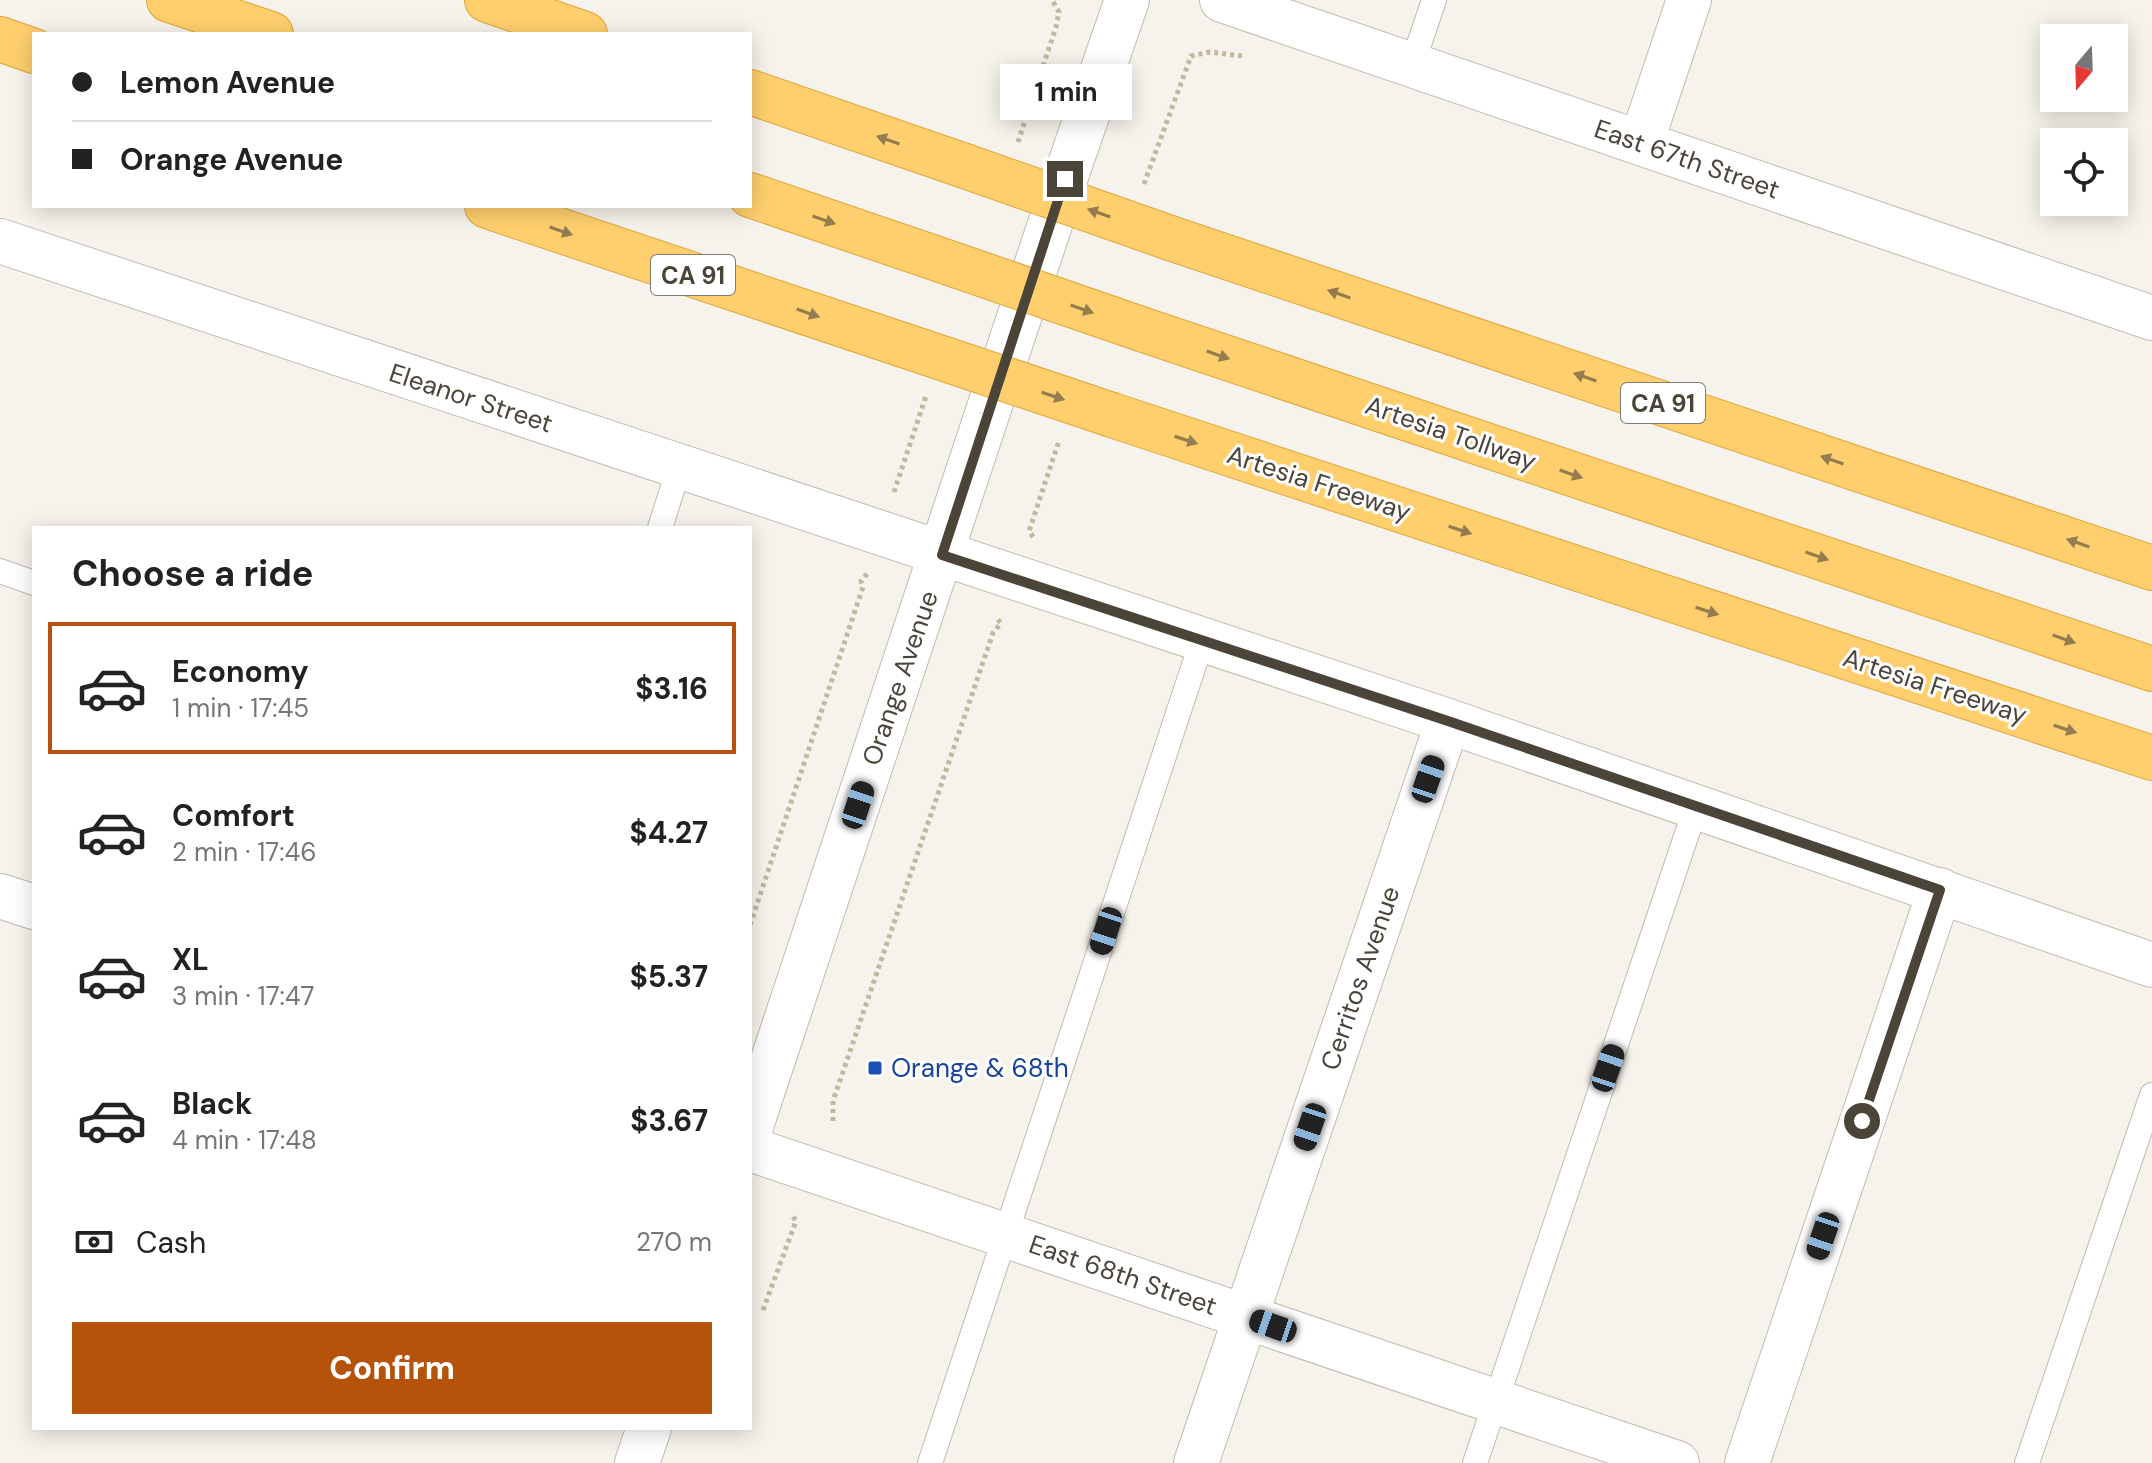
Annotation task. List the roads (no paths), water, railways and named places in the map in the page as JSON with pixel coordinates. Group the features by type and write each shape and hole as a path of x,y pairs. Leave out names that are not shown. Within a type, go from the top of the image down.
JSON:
{"highway":[{"path":"169,0 265,32"},
{"path":"487,0 579,32"},
{"path":"0,39 32,50"},
{"name":"CA 91","path":"752,93 1173,239 2152,568"},
{"name":"Artesia Tollway","path":"752,196 2152,669"},
{"name":"Artesia Freeway","path":"493,208 2152,758"}],"street":[{"name":"Orange Avenue","path":"752,1123 1127,0"},
{"name":"East 67th Street","path":"1222,0 2152,318"},
{"path":"1641,143 1689,0"},
{"name":"Eleanor Street","path":"0,241 1448,721 2152,965"},
{"name":"Cerritos Avenue","path":"1196,1463 1448,721"},
{"path":"1747,1463 1940,890"},
{"path":"0,896 32,906"},
{"name":"East 68th Street","path":"752,1150 1677,1463"},
{"path":"637,1463 648,1430"}],"lane":[{"path":"1412,65 1434,0"},
{"path":"661,526 679,468"},
{"path":"0,571 32,582"},
{"path":"930,1463 1202,641"},
{"path":"1475,1463 1696,807"},
{"path":"2027,1463 2152,1095"}],"place":[{"name":"Orange & 68th","path":"875,1068"}]}
